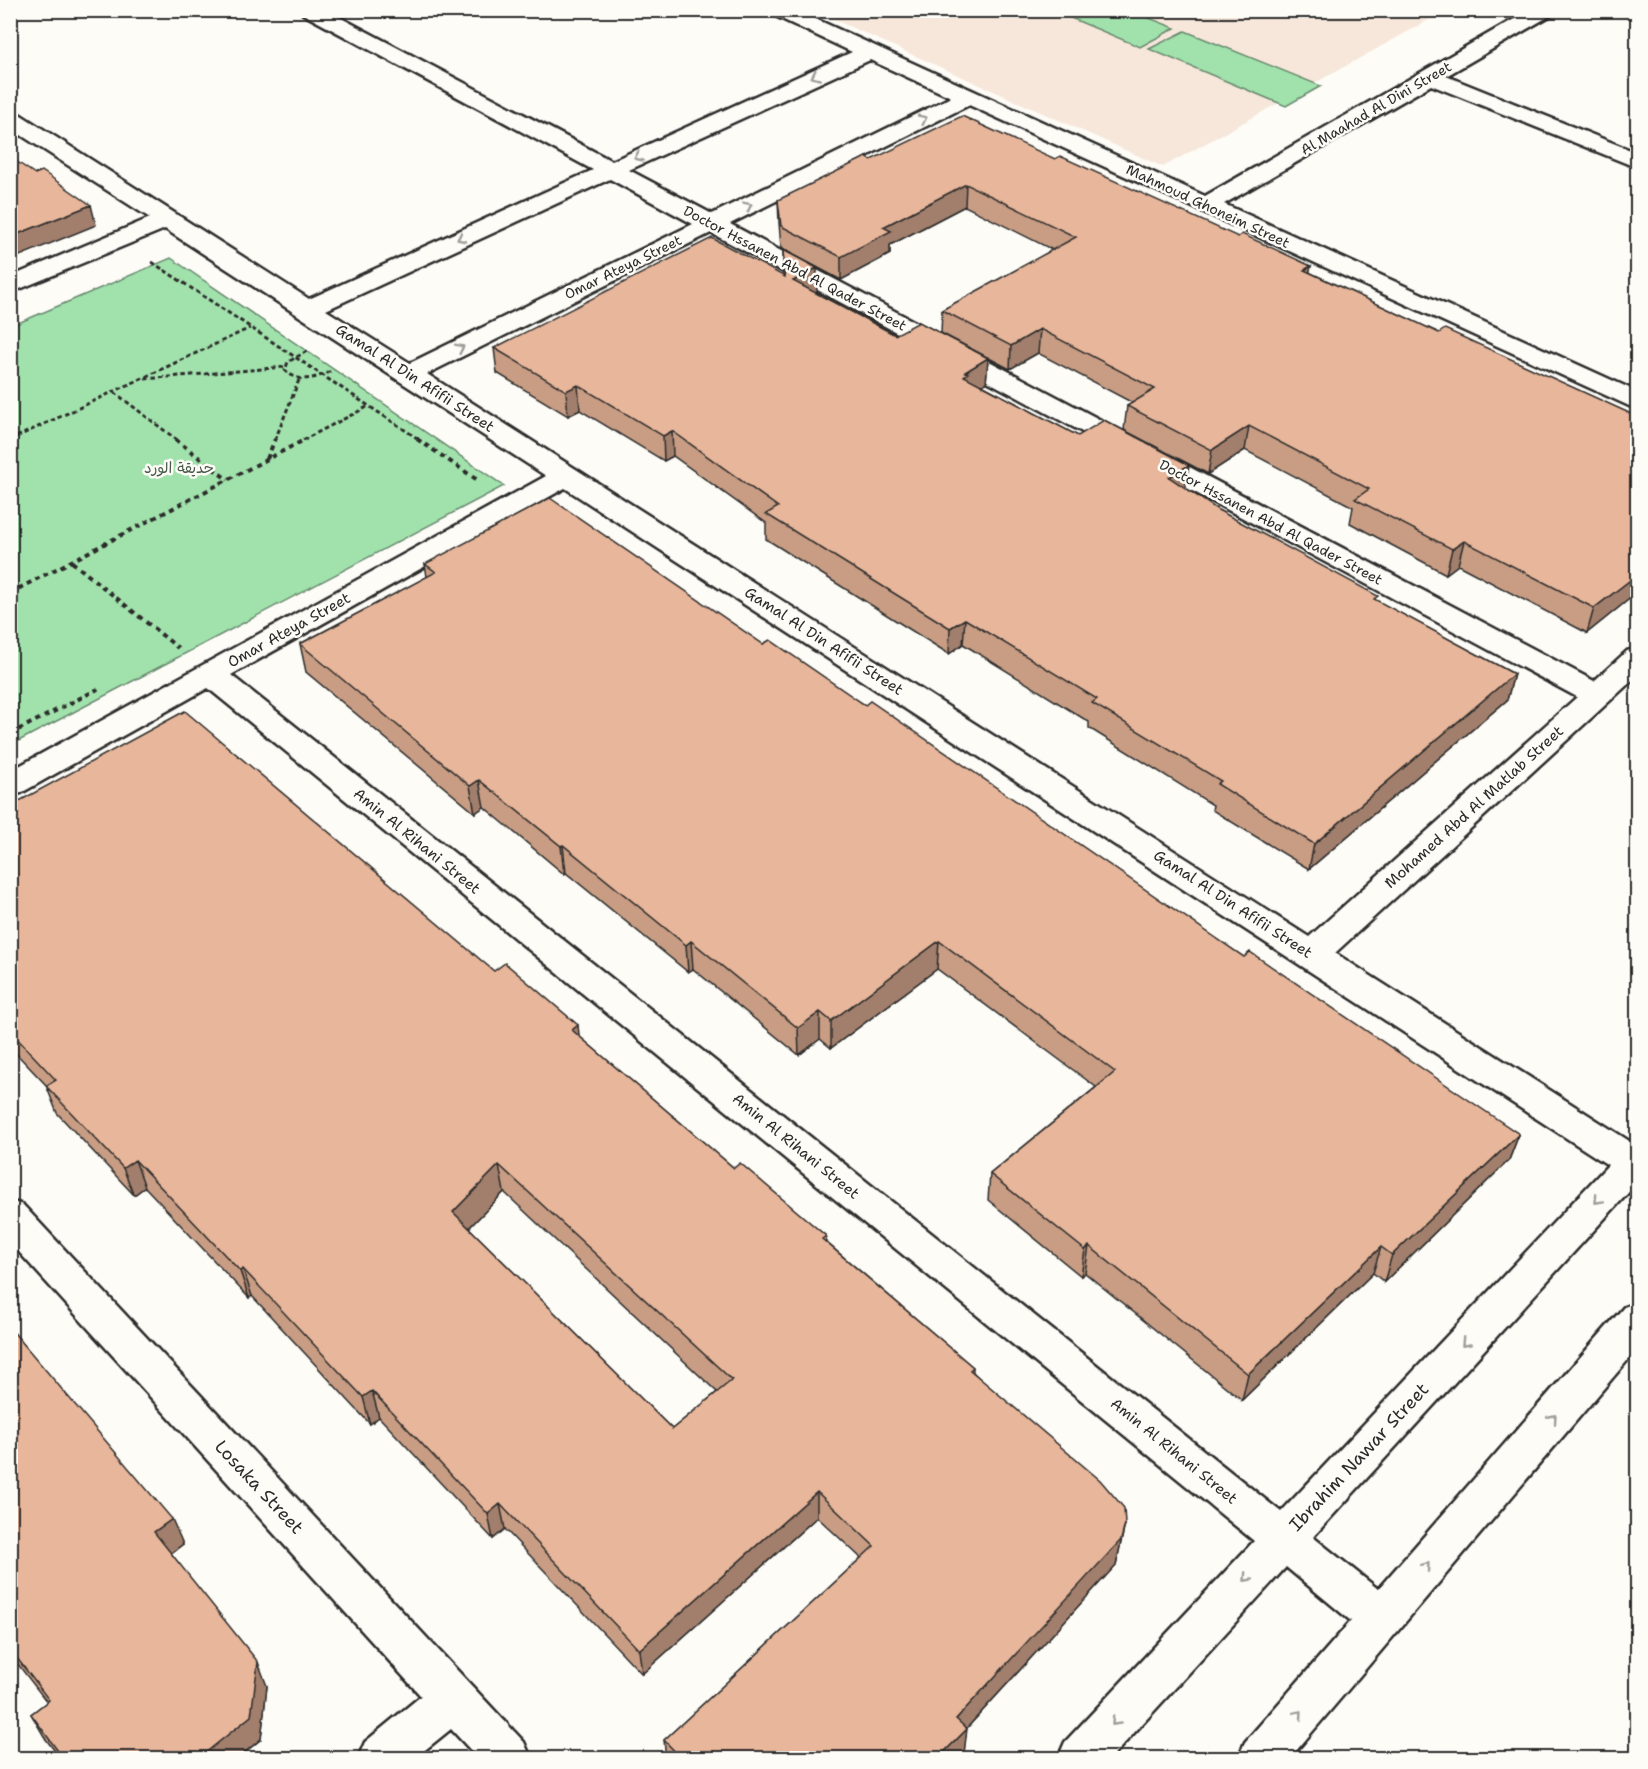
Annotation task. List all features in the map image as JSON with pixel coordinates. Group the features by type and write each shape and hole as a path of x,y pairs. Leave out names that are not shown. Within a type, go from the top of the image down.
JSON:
{"street":[{"name":"Doctor Hssanen Abd Al Qader Street","path":"310,10 1597,695"},
{"name":"Mahmoud Ghoneim Street","path":"778,10 1638,402"},
{"name":"Al Maahad Al Dini Street","path":"1206,205 1546,10"},
{"path":"307,309 869,52"},
{"path":"1430,77 1638,161"},
{"name":"Omar Ateya Street","path":"408,374 968,97"},
{"name":"Gamal Al Din Afifii Street","path":"10,118 1311,955 1636,1161"},
{"path":"10,286 168,219"},
{"name":"Omar Ateya Street","path":"10,785 567,475"},
{"name":"Mohamed Abd Al Matlab Street","path":"1311,955 1638,658"},
{"name":"Amin Al Rihani Street","path":"210,674 1381,1618"},
{"name":"Ibrahim Nawar Street","path":"1081,1758 1636,1161"},
{"name":"Losaka Street","path":"10,1216 508,1758"},
{"path":"1260,1758 1638,1319"},
{"path":"381,1758 453,1698"}],"path":[{"path":"118,240 488,487"},
{"path":"10,440 251,328"},
{"path":"142,379 285,367"},
{"path":"267,459 299,380"},
{"path":"114,392 228,480"},
{"path":"10,593 369,406"},
{"path":"72,562 178,648 168,653"},
{"path":"10,734 105,686"}],"shaded area":[{"path":"815,11 1445,11 1163,167"}],"green space":[{"path":"1054,11 1131,11 1175,28 1140,47"},
{"path":"1185,31 1321,86 1286,106 1149,49"},
{"name":"حديقة الورد","path":"171,258 504,486 11,745 11,326"}],"building":[{"path":"962,116 1055,159 1060,156 1238,237 1242,234 1311,266 1304,270 1439,333 1445,329 1638,417 1638,574 1594,608 1464,541 1452,549 1355,499 1369,489 1249,426 1212,450 1127,406 1155,389 1040,329 1011,346 942,310 1076,237 966,184 883,227 891,231 841,257 781,226 778,200 866,157 871,160"},
{"path":"10,157 35,174 42,171 91,205 10,237"},
{"path":"712,238 785,277 783,250 817,268 793,281 895,335 919,322 988,358 965,372 968,373 964,376 1078,436 1104,420 1189,465 1169,477 1218,510 1378,596 1374,599 1514,674 1314,844 1217,784 1221,781 1092,703 1097,699 965,619 950,628 766,514 778,507 672,431 663,436 578,385 566,391 494,348"},
{"path":"550,498 763,644 770,640 865,705 870,701 1244,957 1250,952 1519,1134 1392,1255 1381,1247 1248,1374 1089,1246 1085,1250 990,1174 1115,1072 939,941 831,1021 820,1012 798,1028 691,941 686,945 479,780 470,786 300,644 436,572 425,564"},
{"path":"185,711 494,971 505,963 578,1025 572,1030 734,1168 740,1163 826,1236 822,1239 973,1367 970,1370 1100,1480 1124,1508 1125,1524 1121,1540 956,1719 967,1729 938,1758 681,1758 664,1740 874,1546 817,1492 639,1650 500,1504 488,1514 372,1391 363,1397 243,1269 240,1271 135,1160 123,1168 46,1086 56,1080 10,1031 10,806","holes":["499,1165 732,1380 672,1429 453,1212"]},
{"path":"10,1328 172,1519 154,1532 258,1662 251,1716 199,1758 63,1758 31,1714 49,1700 10,1649"}]}
